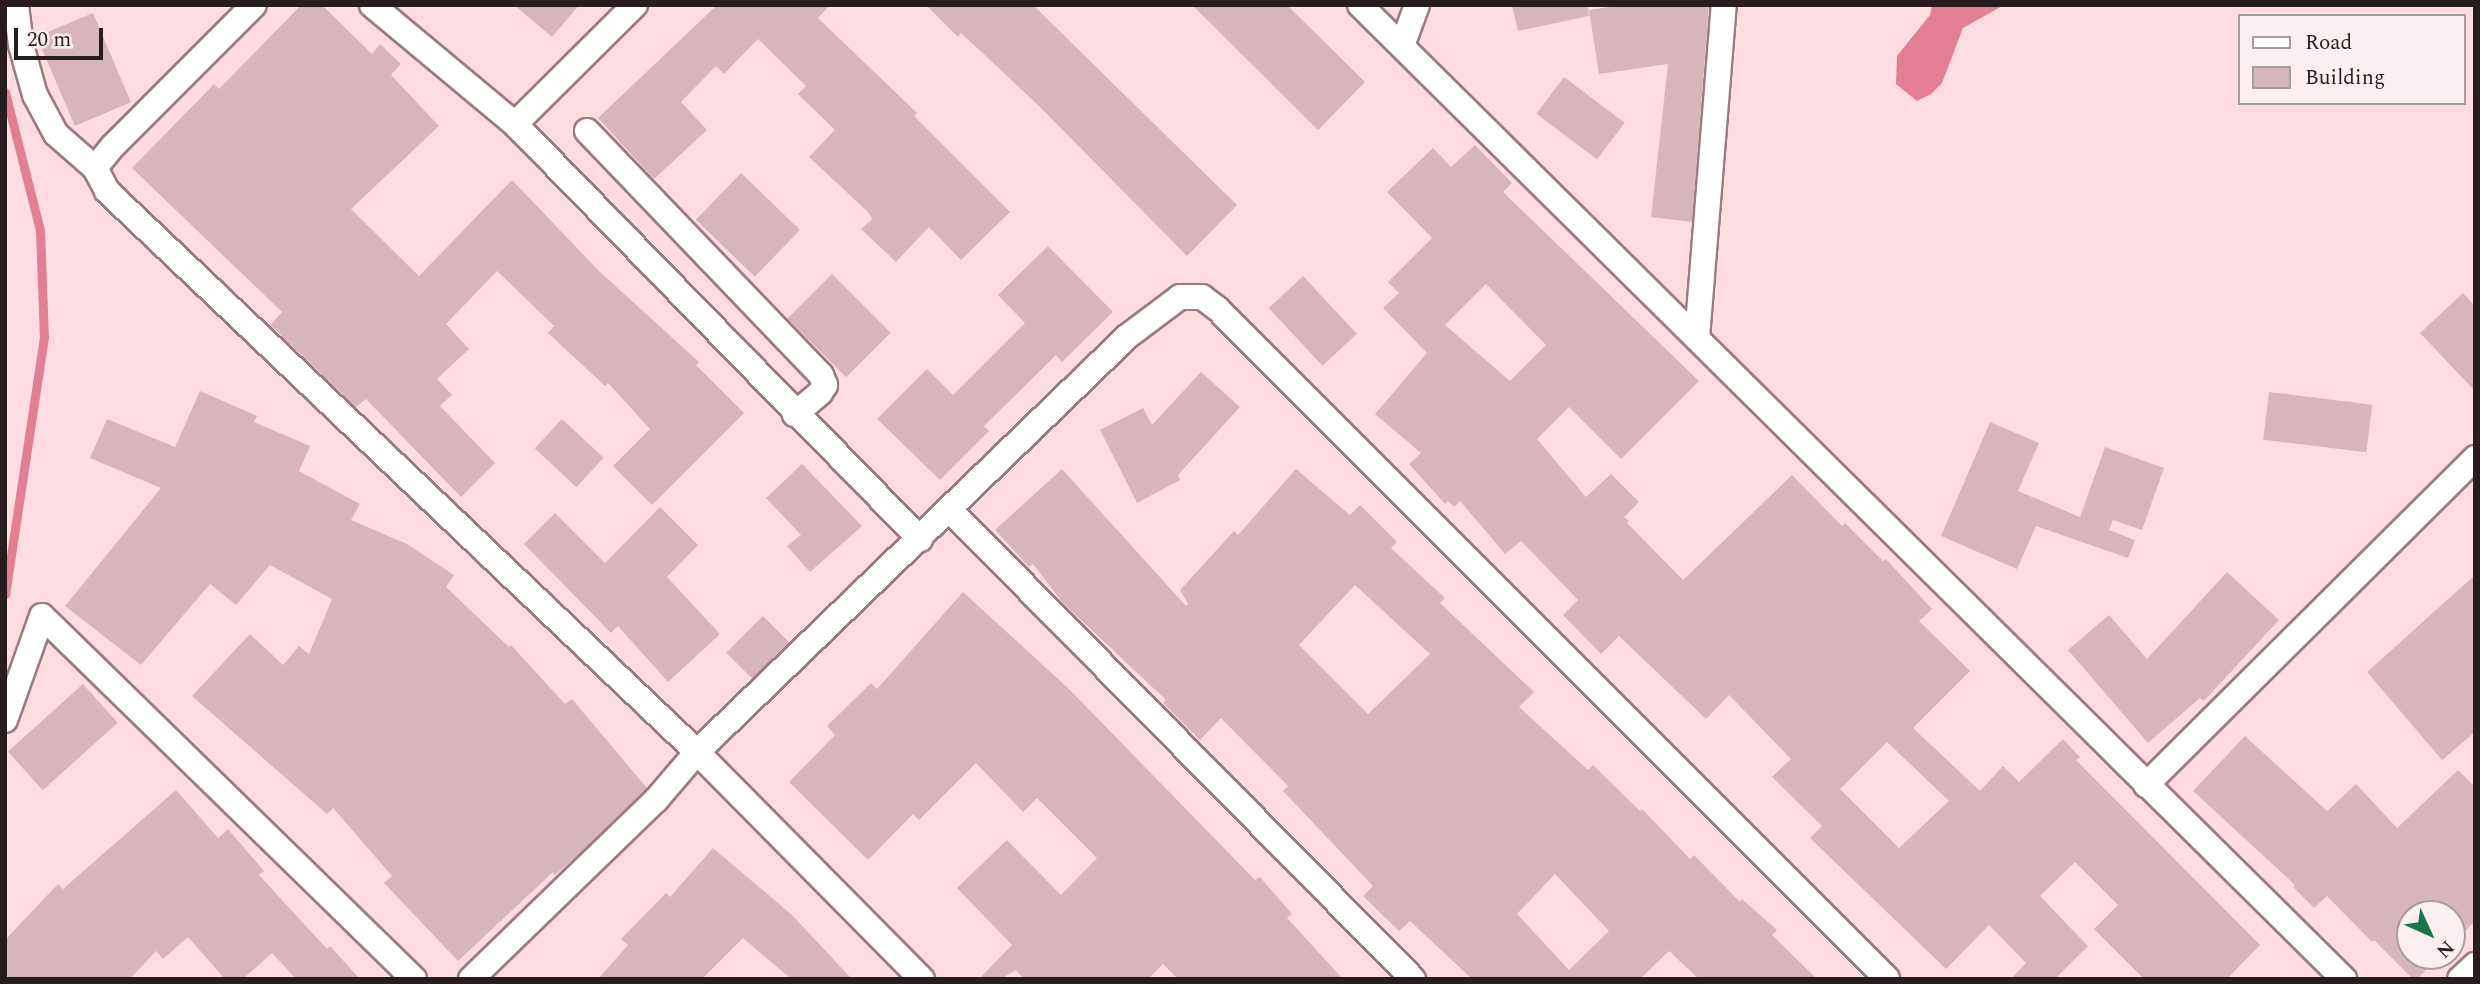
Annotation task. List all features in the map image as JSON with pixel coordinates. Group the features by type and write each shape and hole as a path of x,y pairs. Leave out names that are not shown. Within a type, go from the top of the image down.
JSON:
{"street":[{"path":"16,5 22,45 35,94 56,134 95,168 107,191 697,752 922,979"},
{"path":"95,168 113,146 254,5"},
{"path":"372,5 515,124 795,414 920,539"},
{"path":"515,124 635,5"},
{"path":"1360,5 2344,979"},
{"path":"1402,46 1417,5"},
{"path":"1697,338 1724,5"},
{"path":"587,131 821,375 825,385 820,393 795,414"},
{"path":"471,979 656,800 697,752 1128,336 1181,297 1202,297 1248,338 1887,979"},
{"path":"2146,785 2475,458"},
{"path":"950,510 1413,979"},
{"path":"5,720 43,616 414,979"},
{"path":"2460,979 2475,965"}],"shaded area":[{"path":"1932,5 2004,5 1963,28 1942,83 1931,94 1917,101 1896,84 1897,56 1930,15"}],"building":[{"path":"301,5 322,5 372,54 380,44 401,64 391,75 439,126 351,209 419,276 512,180 599,271 699,362 696,365 744,413 652,505 613,466 650,429 608,383 605,386 548,333 554,326 497,271 446,324 469,349 437,379 452,395 440,406 495,463 461,497 366,399 356,407 270,325 282,312 132,168 214,84 219,89"},
{"path":"514,5 579,5 552,37"},
{"path":"717,5 830,5 818,18 917,113 914,116 1010,212 961,260 929,227 896,262 861,229 872,219 868,212 809,157 835,130 798,94 806,86 758,39 724,74 716,66 681,102 707,130 654,179 598,118"},
{"path":"926,5 1033,5 1237,205 1187,256 1039,106 961,33 958,37"},
{"path":"1192,5 1287,5 1365,82 1318,130"},
{"path":"1512,5 1588,5 1589,16 1518,31"},
{"path":"1622,5 1709,5 1692,222 1651,217 1668,64 1599,74 1589,10"},
{"path":"93,13 131,102 75,126 37,37"},
{"path":"1564,77 1625,123 1597,159 1536,114"},
{"path":"1475,145 1512,183 1503,192 1699,381 1621,459 1569,407 1537,439 1586,497 1611,474 1639,502 1624,517 1629,521 1627,523 1683,580 1792,475 1842,526 1845,523 1883,561 1886,559 1932,609 1919,621 1970,671 1913,728 1980,791 2003,766 2019,782 2063,739 2080,757 2076,760 2260,945 2227,979 2144,979 2094,929 2118,905 2075,862 2040,896 2088,946 2055,979 2011,979 2026,963 1989,925 1946,969 1810,838 1822,826 1772,777 1791,759 1729,695 1706,719 1619,636 1601,654 1563,615 1578,600 1521,541 1505,554 1460,501 1454,507 1448,501 1445,504 1409,464 1421,453 1375,414 1427,353 1383,308 1399,293 1388,282 1432,238 1387,192 1433,148 1451,167","holes":["1486,284 1546,345 1510,381 1445,325","1887,742 1949,801 1899,848 1840,789"]},
{"path":"741,173 800,230 755,277 696,220"},
{"path":"1048,246 1113,312 1062,362 1056,355 984,426 989,431 940,480 877,419 927,369 953,395 1025,323 998,295"},
{"path":"832,274 891,333 846,377 787,319"},
{"path":"1303,276 1357,334 1323,366 1269,308"},
{"path":"2463,293 2475,306 2475,391 2420,333"},
{"path":"1201,372 1240,407 1178,475 1180,480 1137,503 1100,430 1143,408 1152,425"},
{"path":"200,391 257,416 254,422 310,446 299,471 360,504 351,520 407,544 454,575 446,587 509,647 511,645 565,704 572,699 647,788 578,855 555,875 553,872 458,961 384,883 392,876 333,808 327,814 192,696 250,634 283,665 299,646 309,654 332,599 270,565 236,605 210,584 141,665 65,606 161,488 90,458 107,419 175,447"},
{"path":"2269,392 2372,405 2366,452 2263,440"},
{"path":"562,419 604,458 576,487 535,448"},
{"path":"1990,422 2039,443 2018,491 2080,517 2105,447 2164,468 2142,530 2113,520 2109,530 2135,540 2128,558 2036,526 2017,569 1941,536"},
{"path":"802,464 862,526 810,572 787,546 801,535 766,498"},
{"path":"1062,469 1186,606 1188,604 1180,590 1234,531 1238,535 1296,469 1350,515 1360,505 1397,542 1391,548 1445,598 1440,603 1534,692 1519,707 1588,770 1593,765 1640,811 1642,809 1690,859 1694,855 1740,902 1742,899 1777,930 1772,935 1817,979 1699,979 1669,951 1640,979 1472,979 1410,921 1399,931 1363,896 1373,886 1283,791 1288,786 1221,718 1200,740 1163,703 1166,700 1063,603 1033,564 1029,567 995,530","holes":["1355,585 1430,654 1368,714 1299,645","1555,874 1609,931 1569,970 1517,914"]},
{"path":"660,507 698,545 667,577 720,634 668,682 618,626 611,633 524,544 555,513 605,563"},
{"path":"2227,572 2279,620 2204,701 2200,698 2148,743 2068,650 2109,615 2147,659"},
{"path":"2475,575 2475,732 2442,760 2367,672"},
{"path":"963,592 1069,689 1255,880 1260,877 1292,914 1287,918 1343,979 1178,979 1163,964 1148,979 1024,979 1016,970 1001,979 979,979 1012,945 957,888 1007,840 1061,895 1097,858 1037,798 1023,812 976,763 919,820 913,814 868,860 789,782 835,735 827,726 871,683 877,689"},
{"path":"763,616 789,642 752,679 726,653"},
{"path":"83,684 118,723 43,790 8,752"},
{"path":"2245,736 2327,811 2356,784 2397,828 2458,770 2475,787 2475,921 2466,930 2466,900 2396,900 2396,962 2374,940 2372,942 2327,896 2314,908 2293,887 2295,885 2193,791"},
{"path":"176,790 218,838 228,829 264,871 259,875 327,949 330,946 360,979 296,979 272,953 243,979 225,979 188,937 163,959 156,951 130,979 5,979 5,940 58,884 63,889"},
{"path":"713,848 791,914 852,979 791,979 743,938 702,979 598,979 628,945 621,939 666,893 670,897"},
{"path":"2404,970 2426,970 2417,979 2413,979"}],"waterway":[{"path":"5,92 40,230 44,337 5,594"}]}
